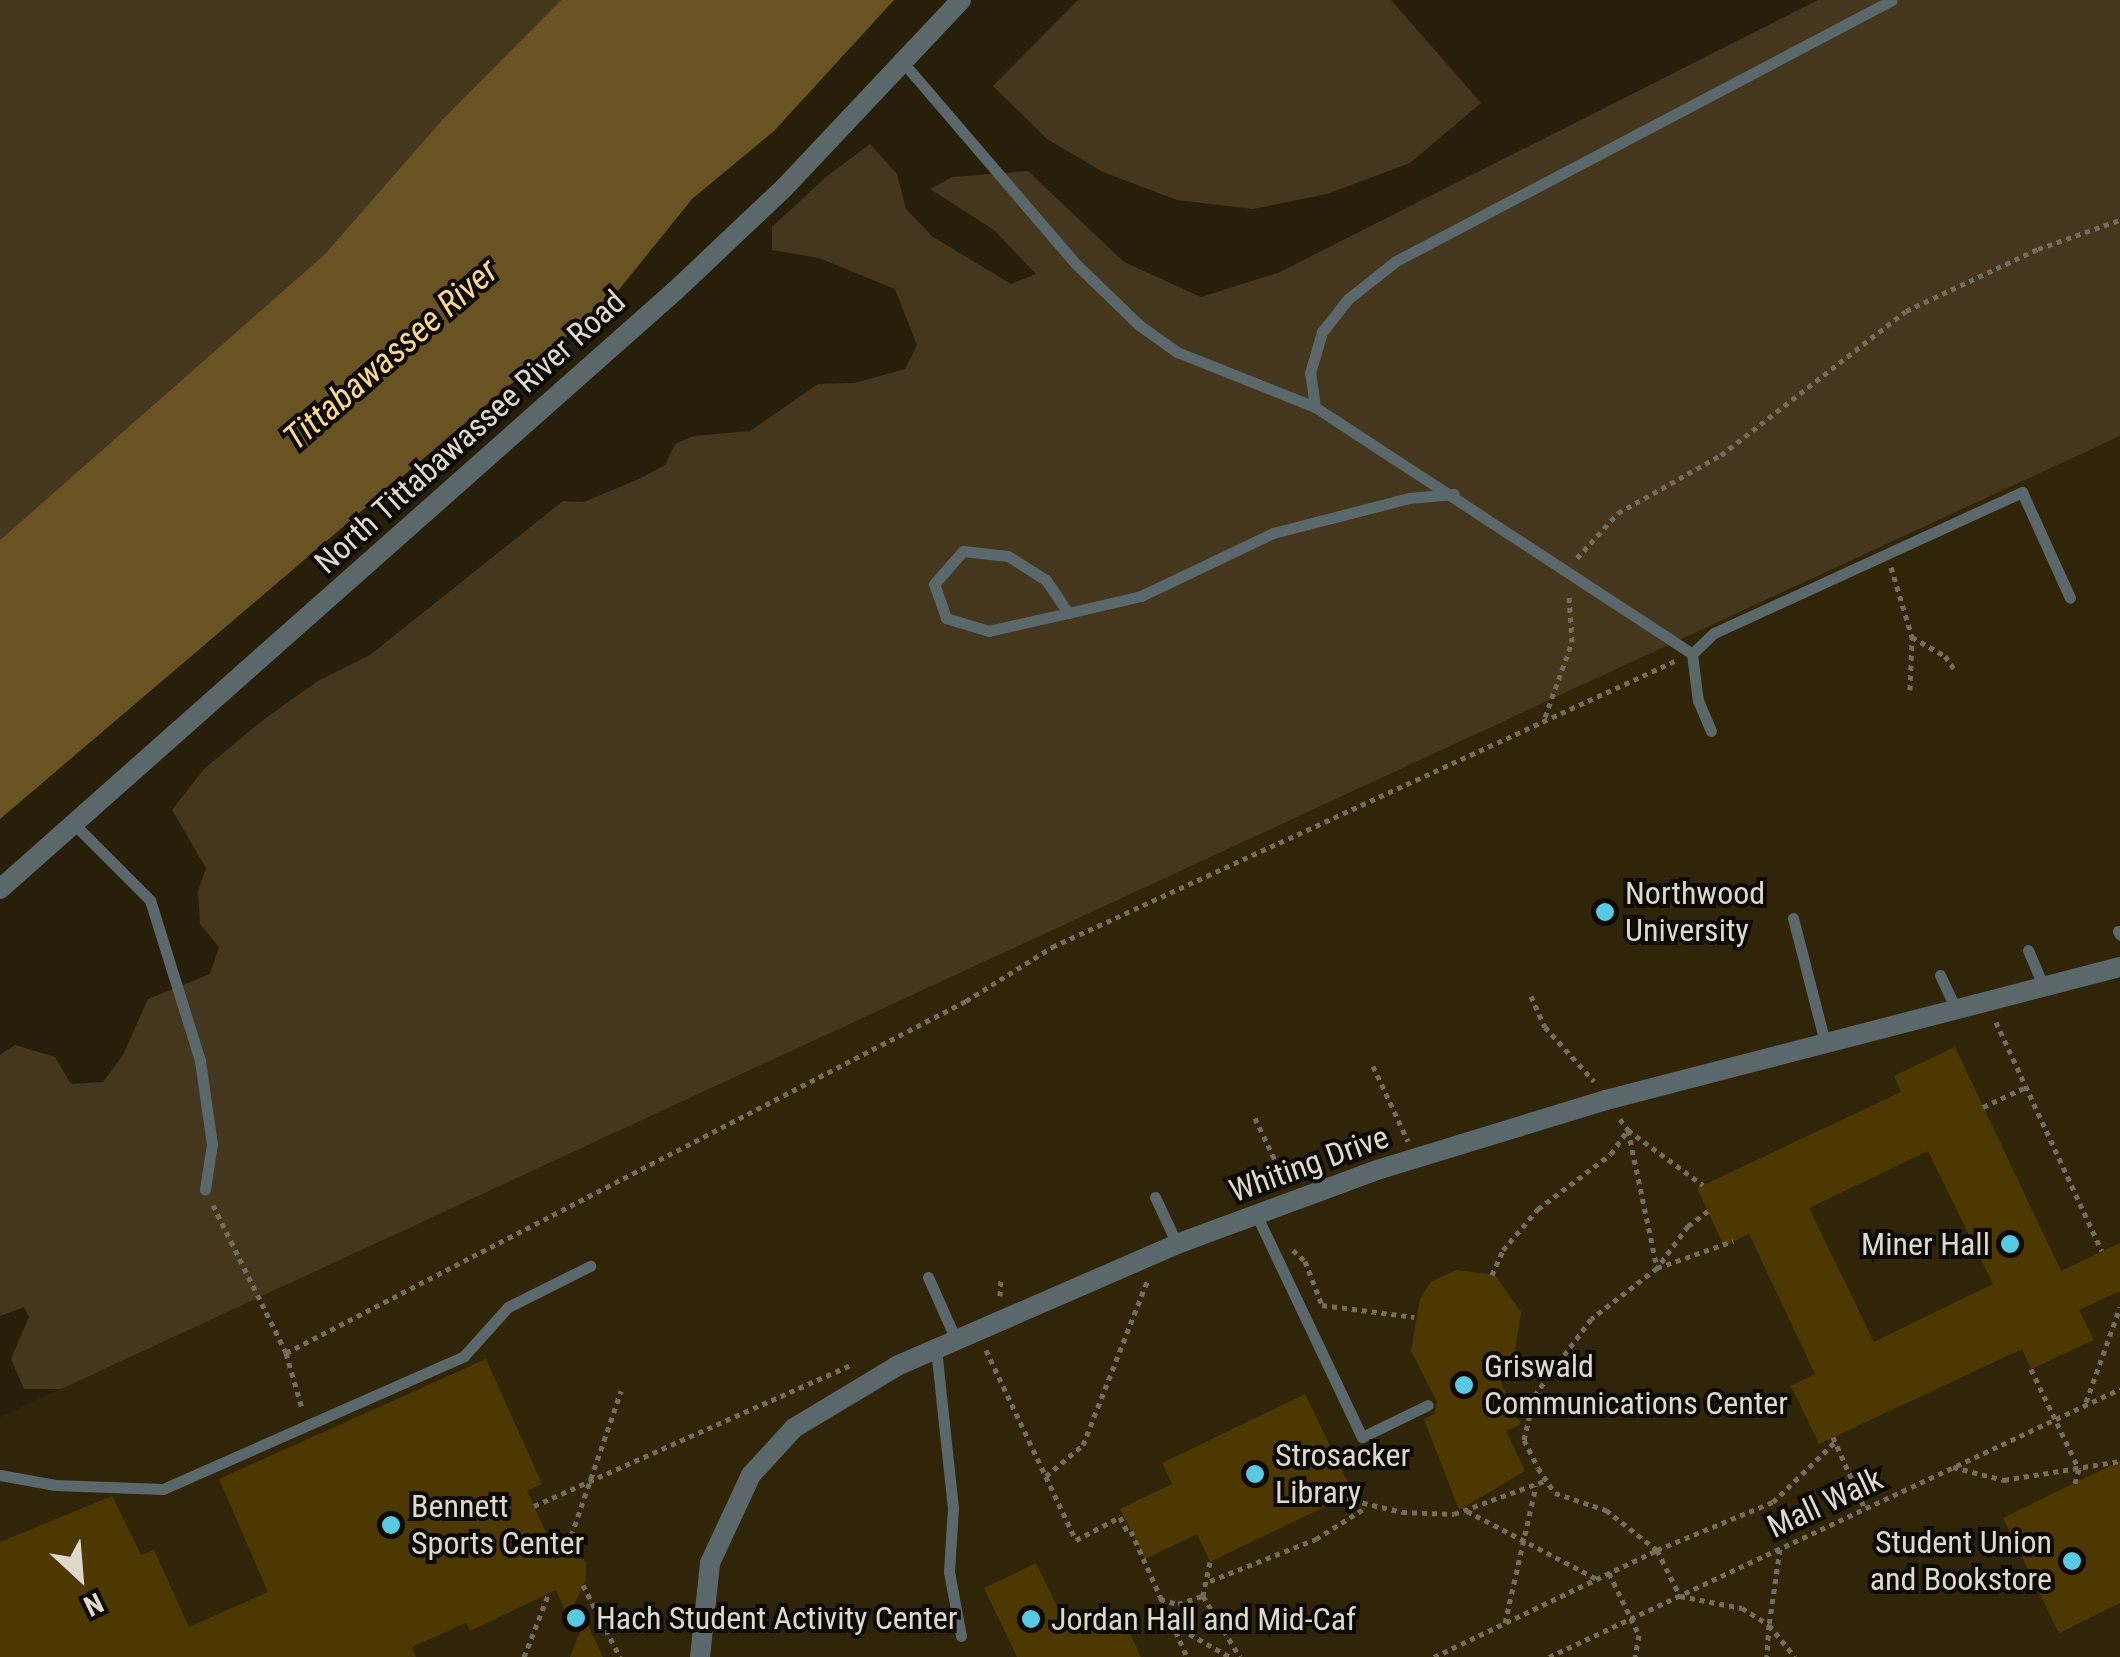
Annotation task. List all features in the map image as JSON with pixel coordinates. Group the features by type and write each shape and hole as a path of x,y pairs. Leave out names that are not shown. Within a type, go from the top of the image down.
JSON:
{"street":[{"name":"North Tittabawassee River Road","path":"0,889 77,827 489,451 676,291 784,188 960,0"},
{"name":"Whiting Drive","path":"700,1657 710,1562 751,1475 794,1428 847,1392 1177,1244 1418,1158 1606,1100 2120,967"}],"lane":[{"path":"1315,407 1310,373 1322,332 1348,299 1396,261 1892,0"},
{"path":"902,60 1076,264 1139,325 1177,352 1315,407 1567,568 1692,654 1698,702 1711,731"},
{"path":"1692,654 1714,633 2022,492 2070,598"},
{"path":"1068,613 1046,580 1008,556 963,551 934,584 946,618 989,630 1068,613 1140,596 1273,534 1408,498 1454,494"},
{"path":"77,827 150,900 200,1061 212,1144 205,1188"},
{"path":"1794,918 1824,1043"},
{"path":"2028,950 2043,986"},
{"path":"1940,974 1956,1009"},
{"path":"1155,1197 1177,1244"},
{"path":"1256,1214 1362,1437 1428,1405"},
{"path":"0,1475 55,1485 163,1489 464,1356 508,1307 590,1266"},
{"path":"928,1277 956,1340"},
{"path":"936,1349 953,1508 949,1572 962,1636"}],"path":[{"path":"1545,716 1572,642 1567,568 1618,513 1720,455 1906,311 2038,249 2120,220"},
{"path":"1885,555 1912,636 1910,690"},
{"path":"1912,636 1945,656 1954,670"},
{"path":"286,1353 966,1001 1052,947 1545,716 1692,654"},
{"path":"1531,996 1546,1026 1580,1060 1628,1130 1703,1185"},
{"path":"1995,1019 2102,1251"},
{"path":"1374,1066 1418,1158"},
{"path":"1984,1107 2026,1087"},
{"path":"1255,1118 1286,1184 1280,1227 1305,1262 1322,1305 1414,1317"},
{"path":"1628,1130 1657,1268"},
{"path":"1492,1275 1502,1250 1538,1209 1612,1154 1628,1130"},
{"path":"205,1188 286,1353 308,1427"},
{"path":"1708,1211 1688,1226 1657,1268 1591,1319 1534,1396 1524,1440 1547,1480 1579,1505 1606,1510 1658,1550 1680,1596 1729,1604 1769,1625 1794,1657"},
{"path":"1657,1268 1733,1241"},
{"path":"1001,1277 986,1350 1076,1540 1120,1517 1187,1657"},
{"path":"1046,1476 1082,1445 1148,1278"},
{"path":"2085,1405 2120,1307"},
{"path":"534,1506 856,1363"},
{"path":"2031,1370 2079,1470 2075,1483"},
{"name":"Mall Walk","path":"1549,1657 2120,1389"},
{"path":"568,1545 621,1391"},
{"path":"1434,1657 1658,1550 1773,1502 1834,1440 1865,1509"},
{"path":"1953,1467 2004,1480 2120,1460"},
{"path":"1343,1498 1368,1506 1465,1510 1547,1480"},
{"path":"1505,1624 1536,1485"},
{"path":"1210,1580 1316,1538 1368,1506"},
{"path":"1465,1510 1597,1579"},
{"path":"1767,1657 1780,1549"},
{"path":"1160,1599 1178,1604 1203,1596 1210,1580 1210,1562"},
{"path":"1609,1574 1639,1635 1636,1657"},
{"path":"583,1585 620,1657"},
{"path":"524,1657 549,1592"},
{"path":"1203,1596 1240,1657"},
{"path":"1171,1623 1230,1657"}],"shaded area":[{"path":"0,0 561,0 442,120 324,255 0,540"},
{"path":"1078,0 1391,0 1481,103 1410,163 1327,194 1253,209 1177,200 1103,172 1047,139 993,86"},
{"path":"1818,0 2120,0 2120,436 61,1389 24,1389 11,1359 29,1317 24,1307 0,1316 0,1055 15,1045 55,1057 71,1084 103,1082 123,1055 148,999 210,974 219,947 200,924 198,892 206,868 172,810 204,769 263,720 318,681 370,655 563,501 584,502 639,479 665,465 675,444 694,436 750,431 818,384 855,383 905,369 917,345 895,289 819,258 772,250 772,227 826,177 870,144 897,174 906,209 933,237 1011,284 1036,274 994,230 930,189 953,177 1028,171 1124,262 1201,297 1278,273"},
{"name":"Northwood University","path":"2120,436 2120,1657 0,1657 0,1417"}],"water":[{"name":"Tittabawassee River","path":"561,0 894,0 774,131 692,199 613,297 0,819 0,540 324,255 442,120"}],"building":[{"name":"Miner Hall","path":"1955,1047 2061,1271 2120,1243 2120,1291 2079,1310 2094,1340 2031,1369 2022,1349 1819,1444 1791,1386 1815,1374 1749,1234 1724,1246 1697,1188 1901,1092 1894,1076","holes":["1928,1151 1993,1284 1874,1342 1809,1208"]},
{"name":"Griswald Communications Center","path":"1456,1270 1495,1275 1521,1312 1515,1352 1497,1375 1521,1424 1506,1431 1525,1471 1459,1510 1424,1419 1434,1414 1437,1402 1411,1351 1420,1299 1431,1282"},
{"name":"Bennett Sports Center","path":"486,1359 542,1484 527,1491 550,1541 575,1548 586,1562 586,1579 568,1618 556,1590 470,1631 466,1623 412,1647 416,1657 0,1657 0,1542 112,1496 141,1555 154,1550 189,1627 268,1592 219,1479"},
{"name":"Strosacker Library","path":"1305,1394 1353,1493 1210,1562 1197,1534 1145,1559 1120,1509 1172,1484 1162,1463"},
{"name":"Student Union and Bookstore","path":"2120,1461 2120,1603 2059,1633 2003,1518"},
{"name":"Jordan Hall and Mid-Caf","path":"1036,1563 1069,1631 1118,1608 1141,1657 1017,1657 984,1588"},
{"path":"585,1619 603,1657 570,1657"}],"place":[{"name":"Northwood University","path":"1605,912"},
{"name":"Miner Hall","path":"2010,1244"},
{"name":"Griswald Communications Center","path":"1464,1385"},
{"name":"Strosacker Library","path":"1255,1474"},
{"name":"Bennett Sports Center","path":"391,1525"},
{"name":"Student Union and Bookstore","path":"2072,1561"},
{"name":"Hach Student Activity Center","path":"576,1618"},
{"name":"Jordan Hall and Mid-Caf","path":"1031,1619"}]}
